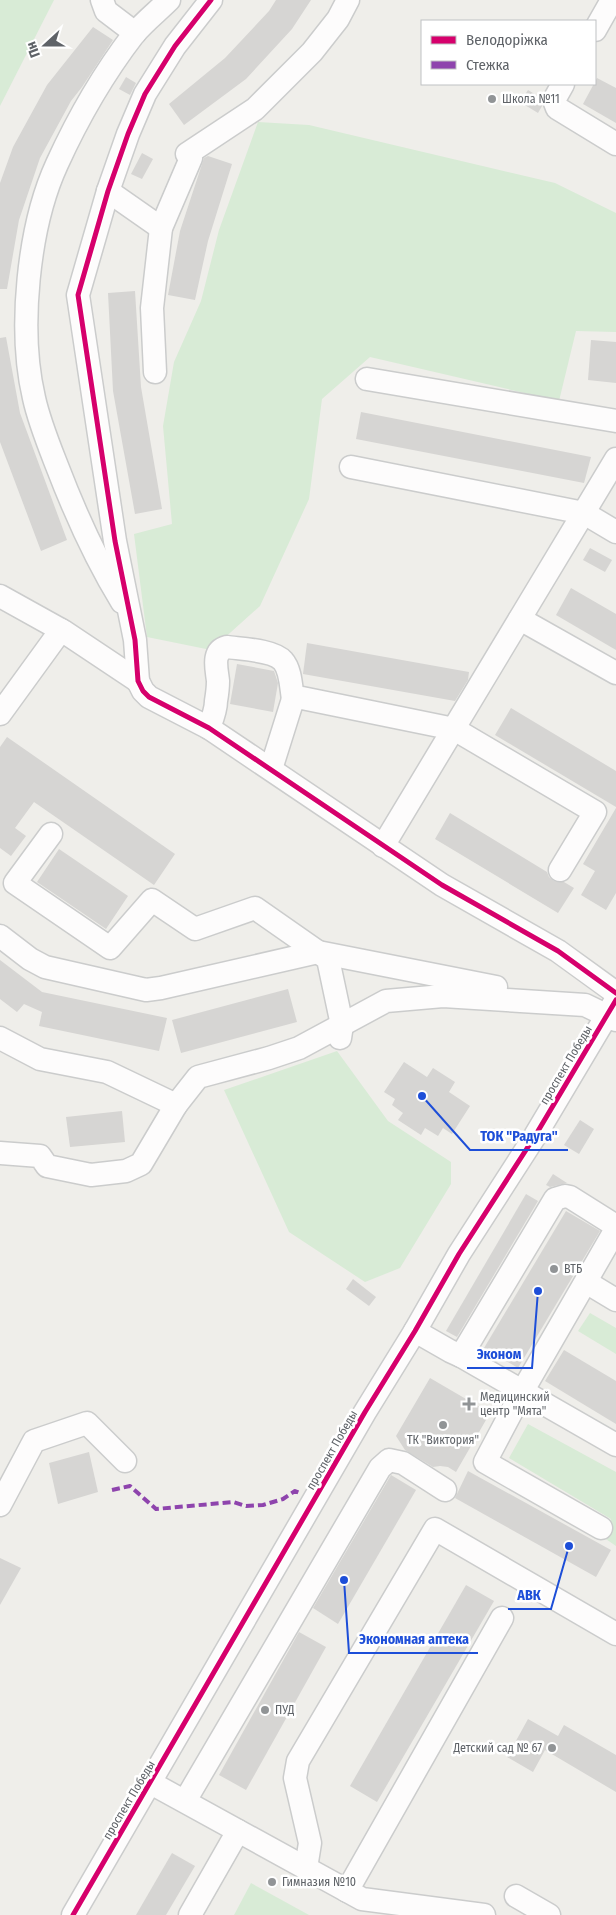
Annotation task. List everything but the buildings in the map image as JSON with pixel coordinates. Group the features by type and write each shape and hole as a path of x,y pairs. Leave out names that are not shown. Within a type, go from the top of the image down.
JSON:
{"street":[{"path":"102,0 106,12 135,33"},
{"path":"129,613 104,574 76,517 44,434 33,397 26,324 31,269 39,217 56,165 89,101 135,33 169,0"},
{"path":"211,0 175,46 145,94 128,134 108,191 78,295 115,541 135,640 138,681 143,691 149,697 209,728 442,885 558,951 616,993"},
{"path":"156,372 152,308 161,228 189,156 255,109 312,52 338,18 348,0"},
{"path":"596,28 612,0"},
{"path":"563,85 554,100 557,108 616,144"},
{"path":"108,191 161,228"},
{"path":"367,379 616,421"},
{"path":"383,846 616,460"},
{"path":"351,467 584,513 616,532"},
{"path":"0,596 61,630 138,681"},
{"path":"520,619 616,673"},
{"path":"0,714 61,630"},
{"path":"209,728 216,704 218,682 215,667 218,653 221,649 227,647 275,655 284,662 289,678 292,699 271,769"},
{"path":"292,699 302,698 454,729 595,812 560,870"},
{"path":"51,834 15,883 110,948 152,900 195,929 255,908 328,958 341,1032"},
{"path":"0,936 30,959 45,967 146,990 318,952 613,1012"},
{"path":"0,1153 40,1156 47,1166 91,1176 126,1171 142,1164 176,1105 198,1077 270,1058 341,1032 386,1001 443,996 585,1005"},
{"name":"проспект Победы","path":"73,1915 459,1254 613,1012"},
{"path":"0,1038 40,1059 106,1072 176,1105"},
{"path":"462,1356 555,1199 565,1196 570,1197 616,1228 522,1392 485,1462 601,1528"},
{"path":"586,1282 616,1300"},
{"path":"415,1331 616,1445"},
{"path":"0,1505 34,1441 75,1426 87,1423 125,1461"},
{"path":"185,1801 380,1468 390,1460 404,1463 445,1490"},
{"path":"306,1868 310,1844 295,1778 298,1761 435,1529 616,1634"},
{"path":"347,1892 502,1618"},
{"path":"151,1783 362,1899 484,1915"},
{"path":"190,1915 238,1831"},
{"path":"516,1896 549,1915"}],"green space":[{"path":"0,0 54,0 0,106"},
{"path":"258,122 309,125 555,183 616,213 616,332 576,331 559,401 370,357 322,399 309,499 260,606 211,650 147,637 134,534 172,524 163,426 174,362 201,301 219,230"},
{"path":"337,1051 388,1121 451,1162 451,1184 400,1268 365,1282 289,1232 224,1090"},
{"path":"590,1313 616,1328 616,1354 578,1331"},
{"path":"528,1424 616,1472 616,1546 603,1537 611,1519 509,1458"},
{"path":"251,1883 309,1915 234,1915"}],"marked path":[{"path":"112,1490 130,1486 156,1509 233,1502 246,1506 263,1505 283,1499 295,1491 300,1493"}],"cycle path":[{"path":"211,0 175,46 145,94 128,134 108,191 78,295 115,541 135,640 138,681 143,691 149,697 209,728 442,885 558,951 616,993"},
{"path":"73,1915 365,1412 415,1331 459,1254 535,1136 616,1000"}],"place":[{"name":"Школа №11","path":"492,99"},
{"name":"ТОК \"Радуга\"","path":"422,1096"},
{"name":"ВТБ","path":"554,1269"},
{"name":"Эконом","path":"538,1291"},
{"name":"Медицинский центр \"Мята\"","path":"469,1404"},
{"name":"ТК \"Виктория\"","path":"443,1425"},
{"name":"АВК","path":"569,1546"},
{"name":"Экономная аптека","path":"344,1580"},
{"name":"ПУД","path":"265,1710"},
{"name":"Детский сад № 67","path":"552,1748"},
{"name":"Гимназия №10","path":"272,1882"}]}
